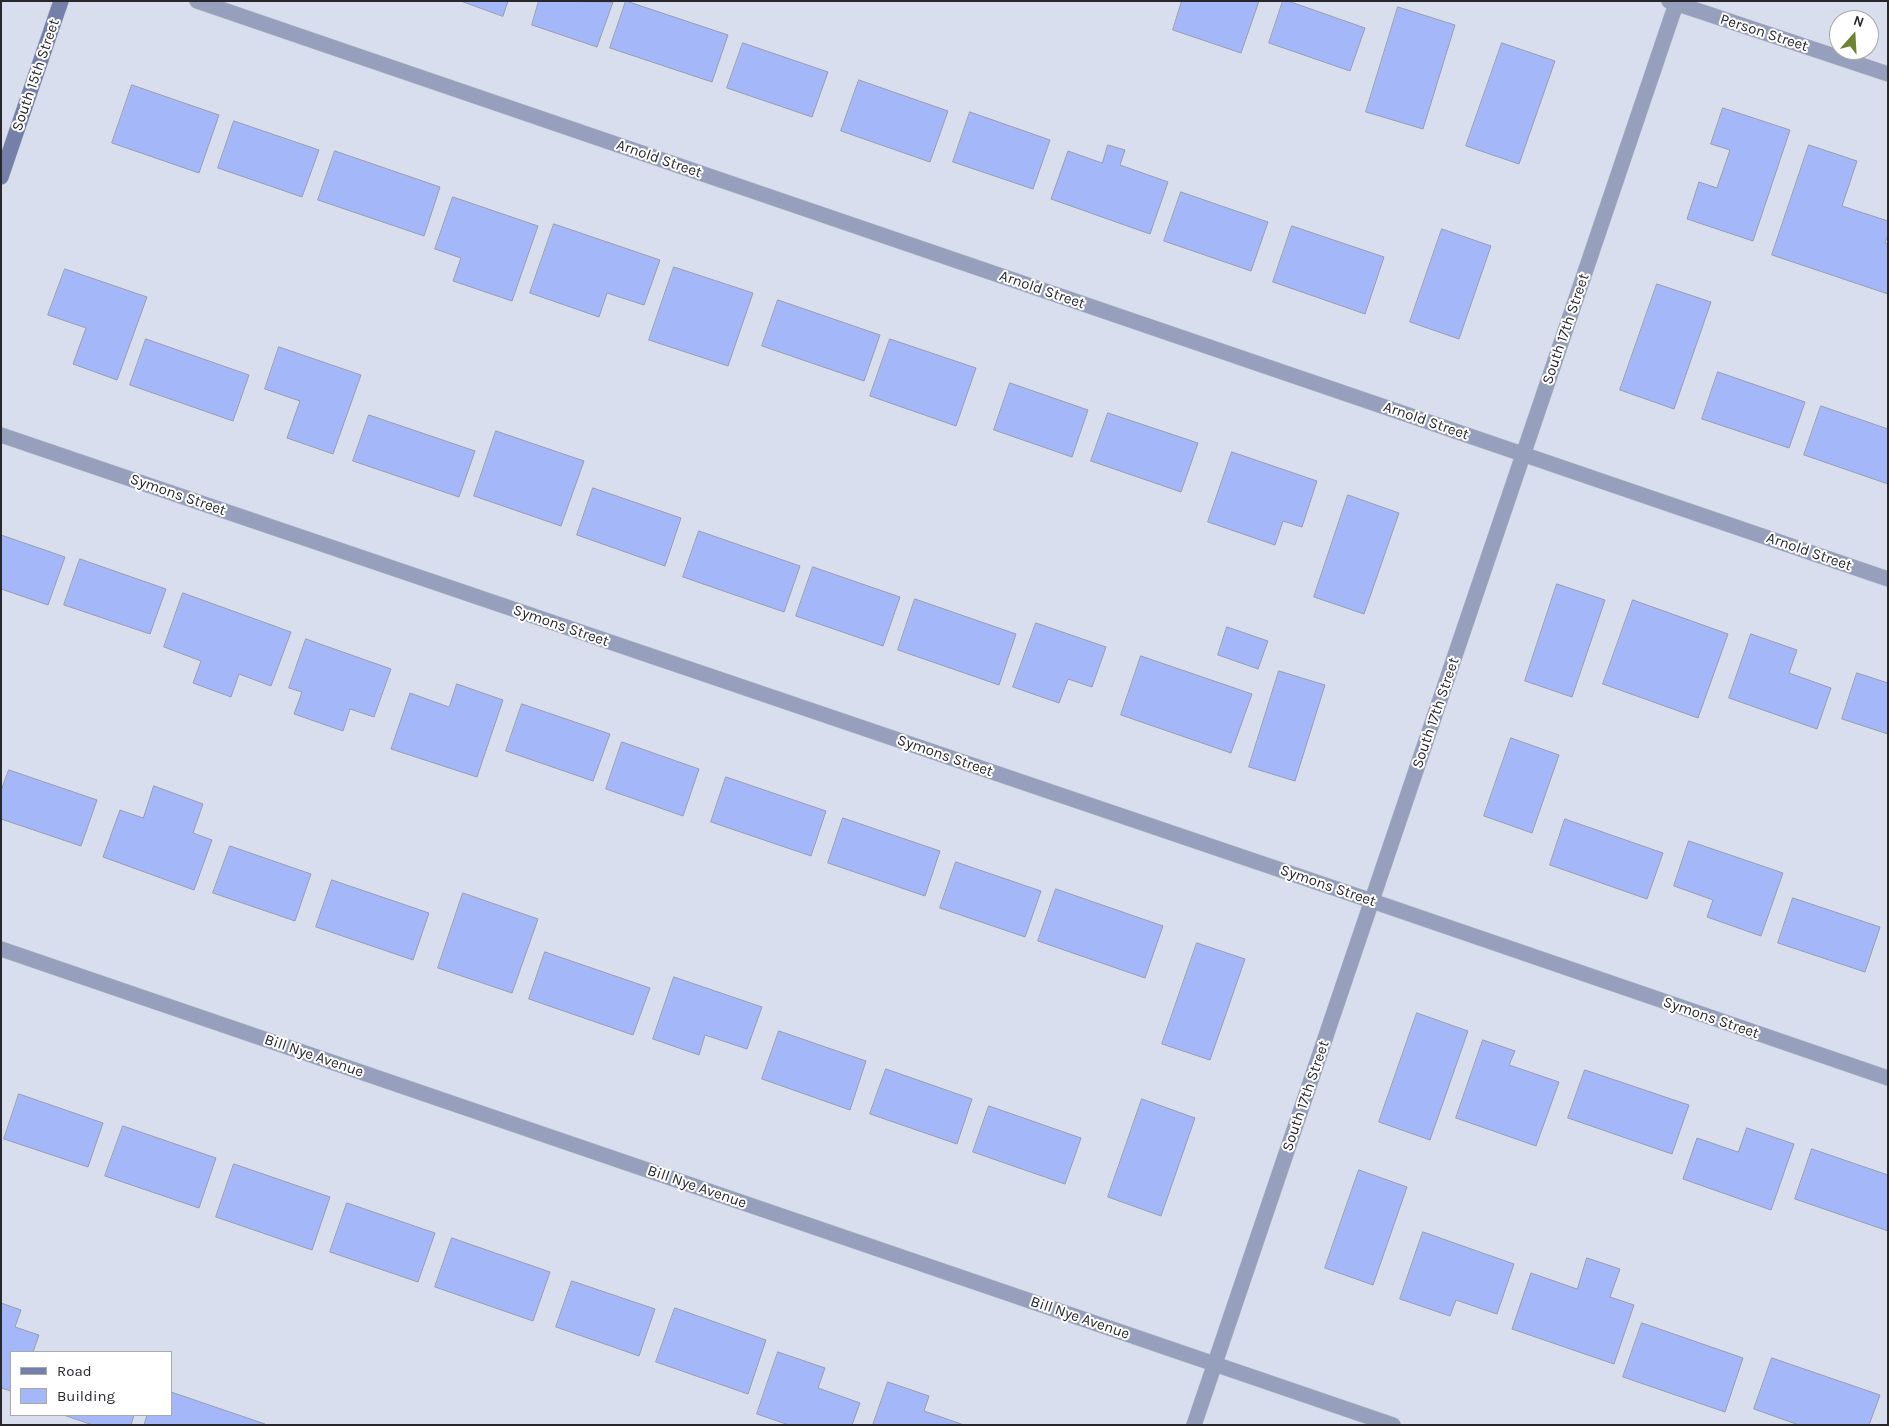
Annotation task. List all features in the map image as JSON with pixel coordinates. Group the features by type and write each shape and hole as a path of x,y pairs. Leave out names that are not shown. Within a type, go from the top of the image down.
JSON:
{"main road":[{"name":"South 15th Street","path":"1,177 61,1"}],"street":[{"name":"Arnold Street","path":"197,1 1888,578"},
{"name":"South 17th Street","path":"1194,1425 1674,2"},
{"name":"Person Street","path":"1674,2 1888,74"},
{"name":"Symons Street","path":"1,435 1888,1078"},
{"name":"Bill Nye Avenue","path":"1,949 1393,1425"}],"building":[{"path":"461,1 508,1 503,16"},
{"path":"539,1 613,2 597,47 532,25"},
{"path":"626,1 728,35 712,82 610,48"},
{"path":"1182,1 1259,1 1241,53 1173,30"},
{"path":"1283,1 1288,1 1365,28 1350,71 1269,43"},
{"path":"1398,7 1455,25 1423,129 1366,112"},
{"path":"743,43 828,72 812,117 727,88"},
{"path":"1502,43 1555,61 1519,164 1466,146"},
{"path":"859,80 948,111 930,162 841,131"},
{"path":"132,85 219,115 199,173 112,143"},
{"path":"1723,108 1790,130 1753,241 1687,219 1699,182 1717,188 1730,150 1711,144"},
{"path":"970,112 1050,140 1033,189 953,162"},
{"path":"234,121 319,150 302,197 218,168"},
{"path":"1108,145 1125,150 1120,165 1168,182 1150,234 1051,199 1068,151 1102,163"},
{"path":"1809,145 1857,161 1842,206 1888,221 1888,235 1885,243 1888,244 1888,294 1772,255"},
{"path":"335,151 440,187 424,236 318,200"},
{"path":"1181,192 1268,222 1251,271 1164,241"},
{"path":"453,197 538,226 512,301 453,281 461,258 435,249"},
{"path":"554,224 660,260 644,305 607,293 599,317 530,293"},
{"path":"1292,226 1384,257 1365,314 1273,282"},
{"path":"1442,229 1491,246 1459,339 1410,322"},
{"path":"674,267 753,293 728,366 649,340"},
{"path":"65,269 147,297 117,380 73,364 86,328 48,315"},
{"path":"1657,284 1711,302 1674,409 1620,390"},
{"path":"778,300 880,335 864,381 762,346"},
{"path":"146,339 249,375 233,421 130,385"},
{"path":"890,339 976,368 956,426 870,396"},
{"path":"279,347 361,375 333,454 287,438 300,401 265,389"},
{"path":"1718,372 1805,402 1789,448 1702,419"},
{"path":"1010,383 1088,410 1072,457 994,430"},
{"path":"1821,406 1888,429 1888,484 1804,455"},
{"path":"1108,413 1198,443 1181,492 1091,461"},
{"path":"369,415 475,451 459,497 353,461"},
{"path":"496,431 584,461 561,526 474,496"},
{"path":"1232,452 1317,481 1302,527 1283,521 1275,545 1208,522"},
{"path":"593,488 681,518 665,566 577,535"},
{"path":"1348,495 1399,513 1364,614 1314,597"},
{"path":"699,531 800,566 784,612 683,577"},
{"path":"1,535 65,557 48,605 1,589"},
{"path":"80,559 166,589 150,634 64,605"},
{"path":"813,567 900,597 883,646 796,616"},
{"path":"1557,584 1605,600 1572,697 1525,681"},
{"path":"183,593 291,632 271,686 239,674 231,697 193,683 201,661 164,647"},
{"path":"915,599 1016,634 999,685 898,650"},
{"path":"1633,600 1728,634 1698,718 1603,684"},
{"path":"1036,623 1106,647 1092,687 1068,679 1059,703 1013,687"},
{"path":"1227,627 1268,641 1258,669 1218,655"},
{"path":"1751,634 1797,650 1789,673 1831,688 1817,729 1729,698"},
{"path":"306,639 391,669 374,717 350,709 343,731 294,714 302,692 289,688"},
{"path":"1141,656 1252,694 1231,753 1121,715"},
{"path":"1279,671 1325,685 1295,781 1249,767"},
{"path":"1857,673 1888,683 1888,734 1842,719"},
{"path":"457,684 503,700 477,777 391,749 410,693 449,707"},
{"path":"522,704 610,734 593,781 506,751"},
{"path":"1511,738 1559,755 1532,833 1484,816"},
{"path":"622,742 699,769 683,816 606,789"},
{"path":"9,770 97,800 81,846 1,819 1,791"},
{"path":"726,777 826,811 811,856 711,822"},
{"path":"154,786 203,804 193,833 212,840 194,890 103,857 120,810 143,818"},
{"path":"843,818 940,851 925,896 828,863"},
{"path":"1565,819 1663,853 1647,899 1550,865"},
{"path":"1689,841 1783,873 1761,936 1707,917 1713,900 1674,886"},
{"path":"230,846 311,874 295,921 213,893"},
{"path":"956,862 1041,891 1025,937 940,908"},
{"path":"332,880 429,913 413,960 316,927"},
{"path":"1056,889 1163,926 1145,978 1038,941"},
{"path":"463,893 538,919 512,993 438,968"},
{"path":"1793,898 1880,927 1865,972 1778,943"},
{"path":"1197,943 1245,959 1210,1060 1162,1044"},
{"path":"545,952 650,988 633,1035 529,999"},
{"path":"674,977 762,1007 747,1049 705,1035 699,1055 653,1039"},
{"path":"1417,1013 1468,1031 1430,1140 1379,1122"},
{"path":"779,1031 866,1061 850,1110 762,1079"},
{"path":"1483,1040 1515,1051 1509,1065 1559,1082 1536,1146 1456,1118"},
{"path":"886,1069 972,1099 957,1144 870,1114"},
{"path":"1585,1070 1689,1105 1672,1154 1568,1118"},
{"path":"19,1094 103,1123 88,1167 4,1139"},
{"path":"1142,1099 1195,1118 1161,1216 1108,1197"},
{"path":"989,1106 1081,1138 1065,1184 973,1152"},
{"path":"123,1126 216,1158 199,1208 105,1176"},
{"path":"1747,1128 1794,1144 1771,1210 1683,1179 1697,1138 1738,1152"},
{"path":"1812,1149 1888,1175 1888,1231 1795,1199"},
{"path":"234,1164 330,1197 312,1250 216,1217"},
{"path":"1359,1170 1407,1187 1373,1285 1325,1268"},
{"path":"347,1203 435,1233 418,1282 330,1252"},
{"path":"1423,1232 1514,1264 1497,1314 1456,1300 1450,1316 1400,1299"},
{"path":"452,1238 550,1272 533,1321 435,1287"},
{"path":"1587,1258 1620,1269 1610,1297 1634,1305 1614,1364 1512,1329 1531,1273 1577,1289"},
{"path":"572,1281 655,1309 639,1356 556,1327"},
{"path":"1,1303 21,1310 15,1327 39,1335 33,1351 10,1351 10,1391 1,1388"},
{"path":"675,1308 766,1340 748,1394 656,1362"},
{"path":"1642,1323 1743,1358 1725,1412 1623,1377"},
{"path":"778,1352 825,1368 818,1388 860,1403 852,1425 789,1425 757,1414"},
{"path":"1772,1358 1880,1395 1869,1425 1799,1425 1754,1409"},
{"path":"888,1382 929,1396 924,1411 964,1425 873,1425"},
{"path":"172,1392 265,1424 265,1425 144,1425 147,1416 172,1416"},
{"path":"67,1416 134,1416 131,1425 93,1425"}]}
